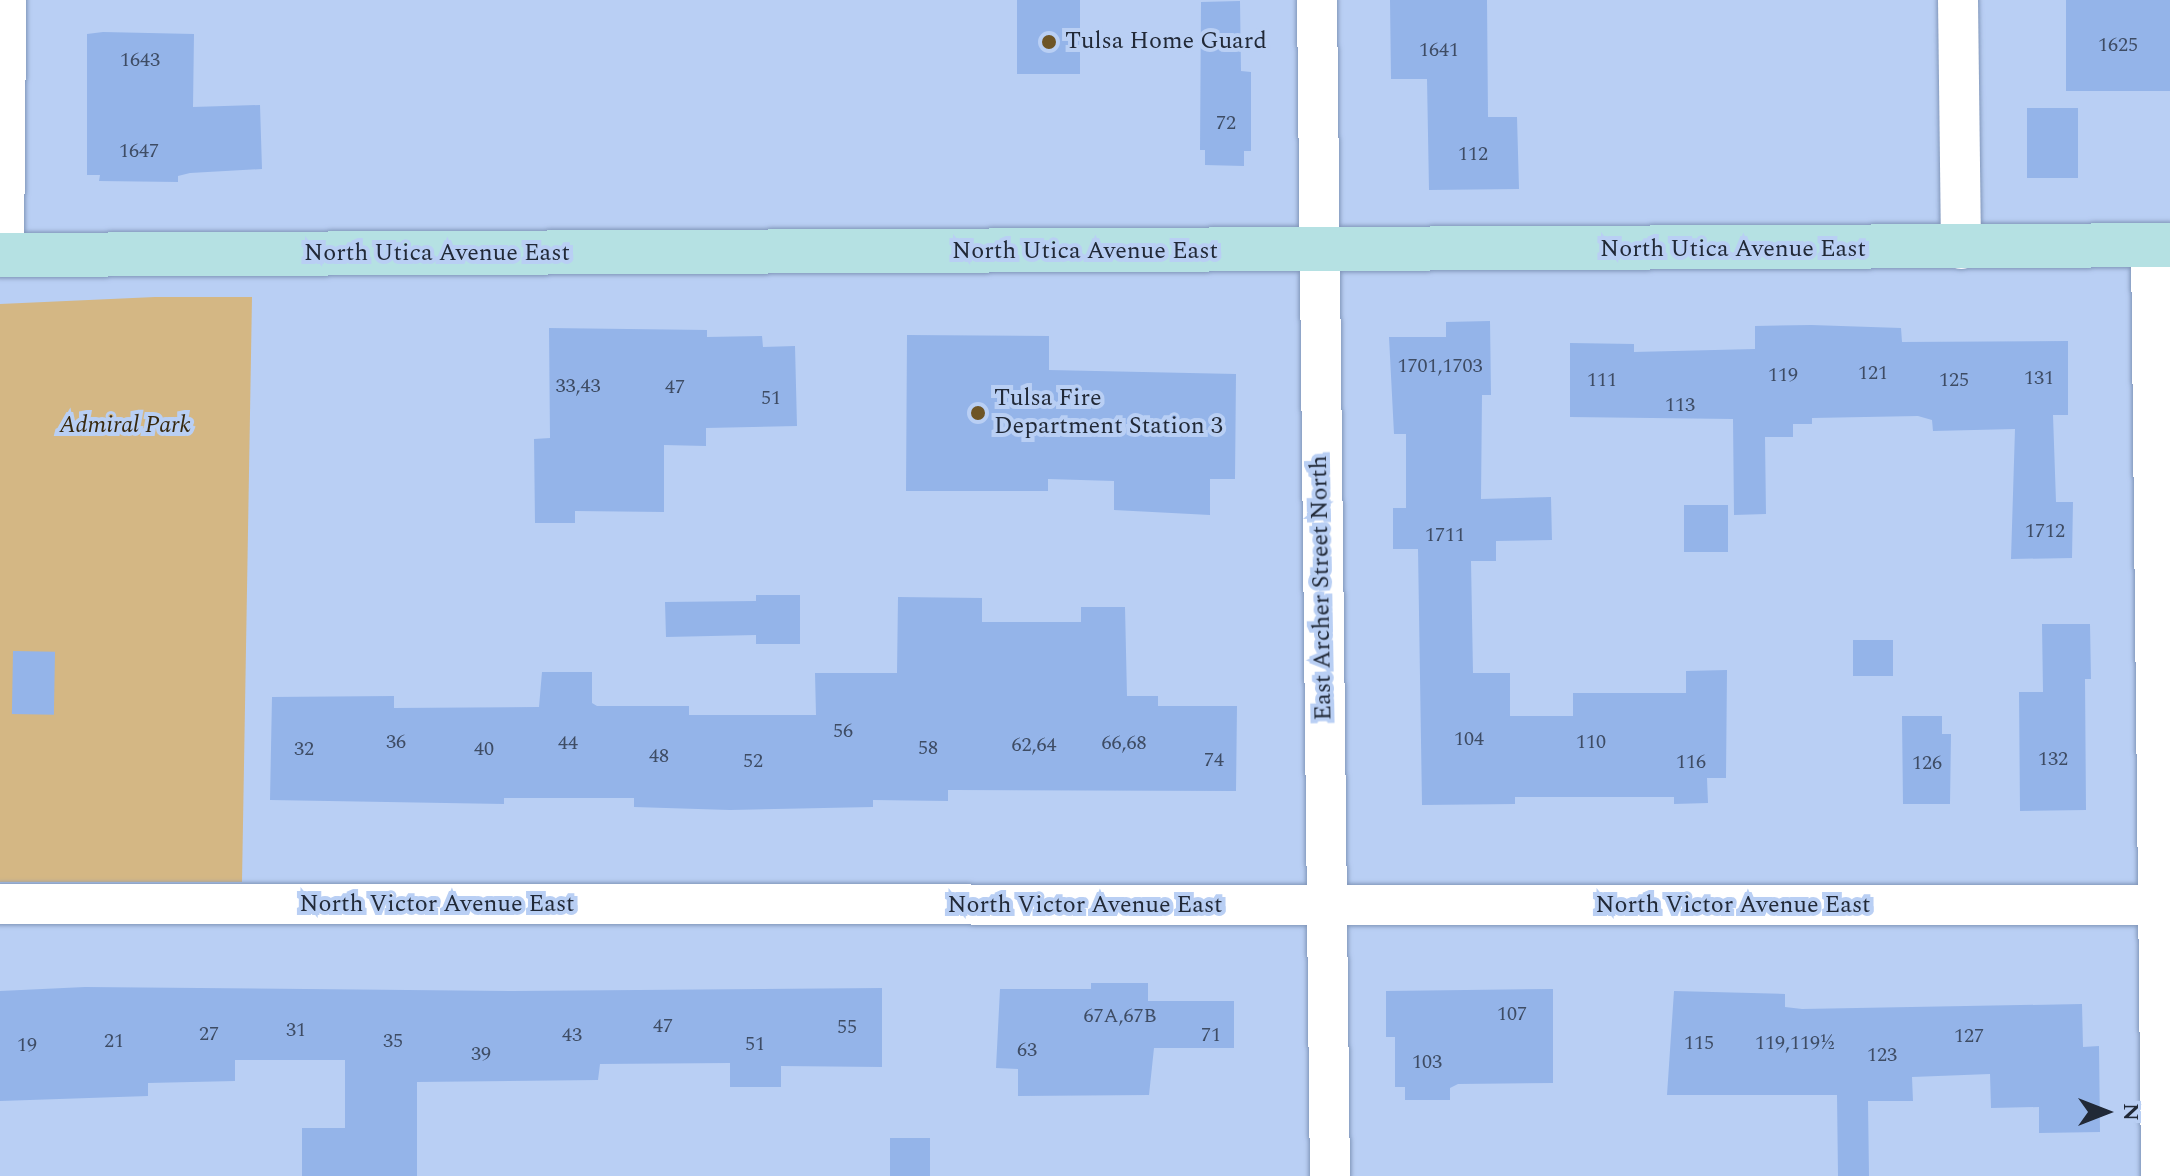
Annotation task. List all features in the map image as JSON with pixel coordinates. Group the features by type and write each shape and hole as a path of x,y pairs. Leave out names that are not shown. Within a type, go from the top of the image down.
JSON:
{"main road":[{"name":"North Utica Avenue East","path":"2,255 1321,252 2160,245"}],"street":[{"path":"2,255 6,0"},
{"name":"East Archer Street North","path":"1317,0 1330,1176"},
{"path":"1958,0 1961,249"},
{"path":"2160,245 2161,1176"},
{"name":"North Victor Avenue East","path":"0,904 2163,905"}],"green space":[{"name":"Admiral Park","path":"155,297 252,297 242,882 0,882 0,304"}],"building":[{"name":"Tulsa Home Guard","path":"1017,0 1080,0 1080,74 1017,74"},
{"path":"1390,0 1487,0 1488,117 1517,117 1519,189 1429,190 1427,79 1391,79"},
{"path":"2066,0 2170,0 2170,91 2066,91"},
{"path":"1240,1 1241,71 1251,72 1251,151 1244,151 1244,166 1205,165 1205,150 1200,150 1201,2"},
{"path":"87,34 194,34 193,107 260,105 262,169 190,173 178,176 178,182 99,181 100,175 87,175"},
{"path":"2027,108 2078,108 2078,178 2027,178"},
{"path":"1490,321 1491,395 1482,395 1481,499 1551,497 1552,540 1496,541 1496,561 1471,561 1473,673 1510,673 1510,716 1573,716 1573,693 1686,693 1686,671 1727,670 1726,778 1707,778 1708,803 1674,804 1674,797 1515,797 1515,804 1422,805 1418,549 1393,549 1393,508 1406,508 1406,434 1394,434 1389,337 1446,337 1446,322"},
{"path":"1755,326 1901,328 1902,342 2068,341 2068,415 2053,415 2056,502 2073,502 2072,558 2011,559 2015,429 1933,431 1932,420 1918,416 1812,418 1812,424 1793,424 1793,437 1765,437 1766,514 1734,515 1733,419 1570,417 1570,343 1634,344 1634,352 1755,349"},
{"path":"549,328 707,330 707,337 762,336 763,347 795,346 797,426 706,428 706,446 664,445 664,512 575,511 575,523 535,523 534,439 550,438"},
{"path":"907,335 1049,336 1049,370 1236,374 1235,479 1210,479 1210,515 1114,510 1114,481 1048,479 1048,491 906,491"},
{"path":"1684,505 1728,505 1728,552 1684,552"},
{"path":"756,595 800,595 800,644 756,644 756,635 666,637 665,602 756,601"},
{"path":"898,597 982,598 982,622 1081,622 1081,607 1125,607 1127,696 1158,696 1158,706 1237,706 1236,791 948,790 948,801 873,800 873,807 730,810 634,807 634,798 504,798 504,804 270,800 272,697 394,696 394,708 539,707 542,672 592,672 592,703 597,706 689,706 689,715 816,715 815,673 897,673"},
{"path":"2042,624 2090,624 2091,679 2085,679 2086,810 2020,811 2019,692 2043,692"},
{"path":"1853,640 1893,640 1893,676 1853,676"},
{"path":"13,651 55,652 54,715 12,714"},
{"path":"1902,716 1942,716 1942,734 1951,734 1950,804 1903,804"},
{"path":"1091,983 1148,983 1148,1001 1234,1001 1234,1048 1154,1048 1149,1095 1018,1096 1018,1069 996,1068 1000,989 1091,989"},
{"path":"85,987 512,991 882,988 882,1067 781,1066 781,1087 730,1087 730,1063 600,1064 598,1080 417,1082 417,1176 302,1176 302,1128 345,1128 345,1060 235,1060 235,1081 148,1083 148,1096 0,1101 0,991"},
{"path":"1553,989 1553,1083 1458,1084 1450,1088 1450,1100 1405,1100 1405,1087 1395,1087 1395,1037 1386,1037 1386,991"},
{"path":"1674,991 1785,994 1785,1007 1802,1009 2082,1004 2083,1047 2099,1046 2100,1132 2039,1133 2039,1107 1991,1108 1990,1074 1912,1077 1913,1101 1868,1101 1869,1176 1838,1176 1837,1095 1667,1095"},
{"path":"890,1138 930,1138 930,1176 890,1176"}],"place":[{"name":"Tulsa Home Guard","path":"1049,42"},
{"name":"Tulsa Fire Department Station 3","path":"978,413"}]}
